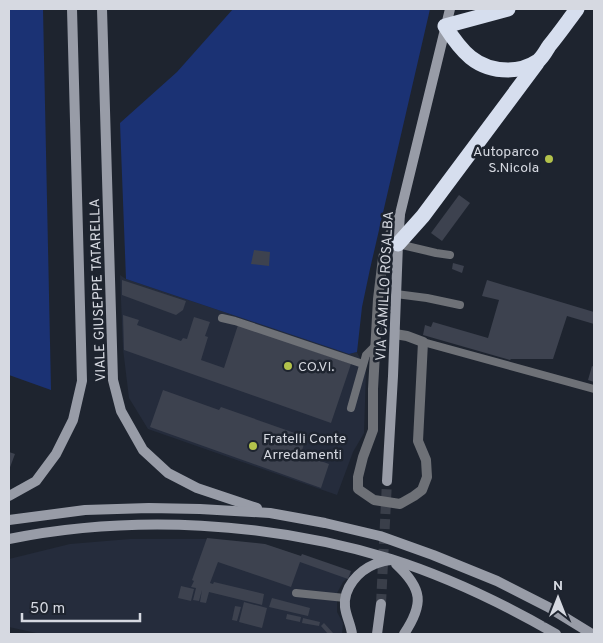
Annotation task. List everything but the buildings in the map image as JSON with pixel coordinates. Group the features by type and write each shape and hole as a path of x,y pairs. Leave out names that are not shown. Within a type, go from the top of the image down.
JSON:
{"highway":[{"path":"508,9 445,26 461,49 484,66 500,70 513,70 525,68 539,61"},
{"path":"398,244 423,216 577,9"}],"main road":[{"name":"VIALE GIUSEPPE TATARELLA","path":"9,496 36,480 56,454 73,420 82,381 72,9"},
{"name":"VIALE GIUSEPPE TATARELLA","path":"102,9 113,380 121,411 143,450 168,474 197,488 270,513"},
{"name":"VIA CAMILLO ROSALBA","path":"387,480 400,214 450,9"},
{"path":"9,520 85,510 149,508 270,513 325,523 380,536 433,554 496,581 592,634"},
{"path":"9,539 63,530 109,526 156,525 215,526 308,539 350,548 433,574 480,594 556,634"},
{"path":"352,634 345,609 345,598 353,581 375,563 391,560"},
{"path":"391,560 406,573 412,582 418,602 414,619 404,634"},
{"path":"377,634 381,604"}],"street":[{"path":"394,334 407,336 422,342 418,441 426,460 428,477 422,490 400,504 374,500 358,489 358,477 373,430 375,346 382,258 389,236 400,214"}],"lane":[{"path":"398,244 450,255"},
{"path":"396,294 460,305"},
{"path":"222,318 363,364"},
{"path":"422,342 594,388"},
{"path":"351,408 366,355 375,346"},
{"path":"296,593 345,598"}],"shaded area":[{"path":"9,9 43,9 51,390 9,375"},
{"path":"233,9 430,9 370,269 362,307 357,352 349,354 126,279 120,123 177,72"},
{"path":"120,275 126,279 349,354 357,352 366,371 364,433 353,452 337,495 148,429 129,398 123,349"},
{"path":"130,539 205,539 268,546 352,574 343,582 337,593 337,612 343,623 342,634 41,634 9,627 9,559 70,544"}],"tunnel":[{"path":"381,604 387,481"}],"place":[{"name":"Autoparco S.Nicola","path":"549,159"},
{"name":"CO.VI.","path":"288,366"},
{"name":"Fratelli Conte Arredamenti","path":"253,446"}]}
